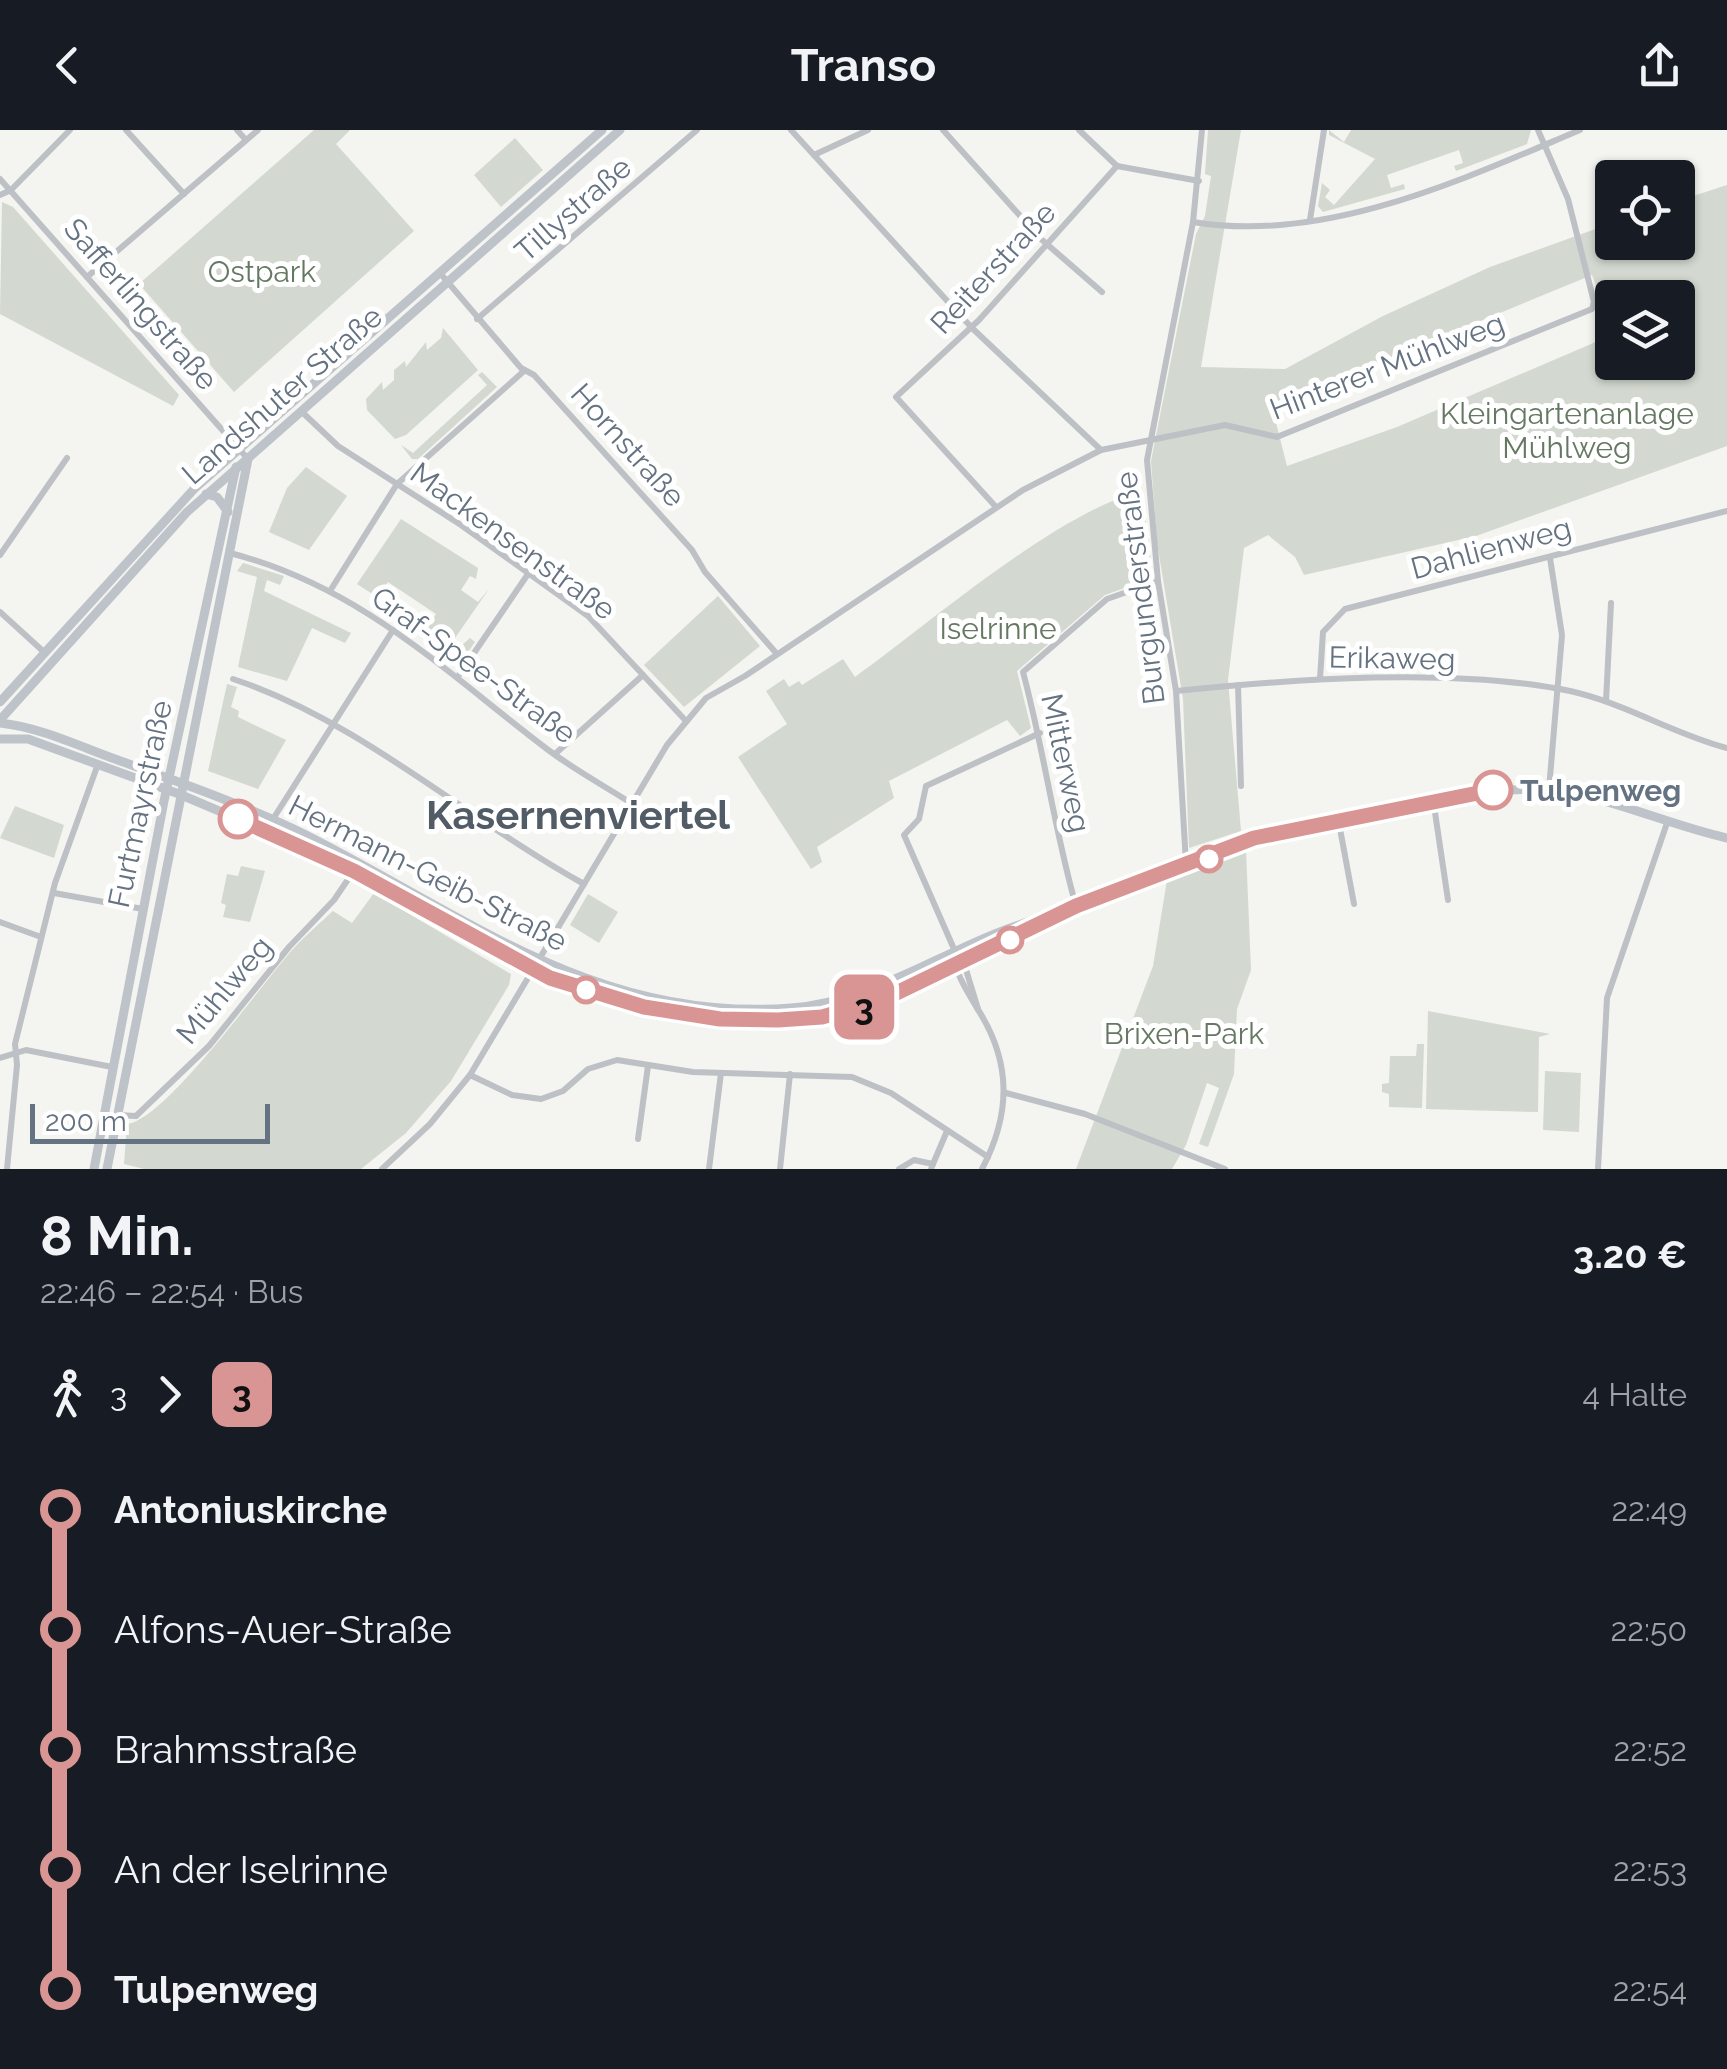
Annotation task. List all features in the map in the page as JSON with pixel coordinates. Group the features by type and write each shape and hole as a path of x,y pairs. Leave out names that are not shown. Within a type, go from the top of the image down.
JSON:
{"main road":[{"name":"Landshuter Straße","path":"0,721 130,570 206,494 302,412 602,130"},
{"name":"Landshuter Straße","path":"0,702 173,510 620,130"},
{"name":"Furtmayrstraße","path":"94,1169 168,784 240,450"},
{"name":"Furtmayrstraße","path":"107,1169 248,459"},
{"path":"206,494 218,497 228,512"},
{"path":"12,707 18,726"},
{"name":"Hermann-Geib-Straße","path":"0,721 168,784"},
{"name":"Hermann-Geib-Straße","path":"0,739 28,739 272,820 536,967 644,996 759,1010 852,997 1024,921 1061,913"},
{"name":"Hermann-Geib-Straße","path":"180,788 354,871 536,967 644,1007 720,1019 778,1020 857,1009 1031,932 1076,906 1187,865 1228,844 1433,799 1495,790 1548,789 1594,798 1727,838"}],"street":[{"path":"0,195 11,190 70,130"},
{"path":"126,130 184,194"},
{"path":"237,130 246,140"},
{"path":"88,277 258,130"},
{"name":"Tillystraße","path":"477,319 697,130"},
{"path":"791,130 972,328 1101,450"},
{"path":"814,155 868,130"},
{"path":"943,130 1048,244 1102,292"},
{"path":"1079,130 1117,166 1199,182"},
{"name":"Burgunderstraße","path":"1187,865 1176,691 1158,582 1148,440 1193,222 1202,130"},
{"path":"1310,220 1324,130"},
{"path":"1538,130 1546,144"},
{"path":"1193,222 1257,228 1310,220 1410,196 1580,130"},
{"name":"Hinterer Mühlweg","path":"1148,440 1225,425 1269,438 1322,420 1592,308 1585,261 1568,199 1546,144"},
{"name":"Reiterstraße","path":"996,507 896,396 972,328 1117,166"},
{"name":"Safferlingstraße","path":"0,179 248,459"},
{"name":"Hornstraße","path":"444,278 524,371 534,375 692,550 705,572 777,654"},
{"path":"330,590 397,484 524,371"},
{"name":"Mackensenstraße","path":"302,412 338,446 598,625 686,721"},
{"path":"382,1169 430,1124 470,1076 631,803 686,721 714,692 1051,473 1101,450 1148,440"},
{"path":"0,556 68,458"},
{"name":"Dahlienweg","path":"1320,680 1323,632 1344,609 1550,558 1628,533 1727,511"},
{"name":"Graf-Spee-Straße","path":"230,553 330,590 458,675 555,754 631,803"},
{"path":"1548,789 1561,616 1550,558"},
{"path":"458,675 528,574"},
{"name":"Mitterweg","path":"1076,906 1050,811 1040,733 1023,672 1107,600 1158,582"},
{"path":"1606,701 1610,604"},
{"path":"0,612 44,652"},
{"path":"272,820 393,630"},
{"path":"555,754 643,675"},
{"path":"233,680 333,725 523,850 584,884"},
{"name":"Erikaweg","path":"1176,691 1320,680 1459,682 1557,689 1606,701 1727,748"},
{"path":"1238,684 1242,786"},
{"path":"982,1169 1003,1123 1006,1093 1001,1065 904,835 919,819 926,786 1040,733"},
{"path":"7,1169 15,1044 54,893 98,764"},
{"path":"1433,799 1448,900"},
{"path":"1338,818 1354,904"},
{"path":"1598,1169 1606,998 1667,823"},
{"name":"Mühlweg","path":"116,1115 136,1116 188,1069 334,900 354,871"},
{"path":"54,893 143,909"},
{"path":"0,922 41,937"},
{"path":"0,1058 26,1050 112,1067"},
{"path":"470,1076 512,1094 541,1100 554,1096 606,1062 862,1080 891,1093 988,1157"},
{"path":"638,1139 648,1066"},
{"path":"709,1169 720,1073"},
{"path":"780,1169 790,1074"},
{"path":"1006,1093 1086,1114 1225,1169"},
{"path":"899,1169 914,1160 932,1166 948,1131"}],"green space":[{"name":"Ostpark","path":"314,130 350,130 336,144 414,231 234,392 139,284"},
{"name":"Kleingartenanlage Mühlweg","path":"1208,130 1241,130 1201,367 1285,369 1383,316 1490,267 1595,229 1595,260 1695,260 1695,195 1727,185 1727,446 1476,536 1304,575 1295,557 1268,535 1244,548 1228,680 1241,831 1189,848 1183,699 1157,543 1151,461 1211,176 1205,174","holes":["1592,275 1595,283 1695,280 1695,380 1595,380 1595,342 1397,427 1287,466 1272,407"]},
{"path":"1329,130 1344,142 1351,130 1531,130 1527,144 1456,171 1454,166 1463,163 1459,150 1387,175 1391,188 1404,184 1405,189 1323,212 1318,206 1322,183 1330,190 1325,197 1334,205 1375,159 1329,135"},
{"path":"515,138 543,170 501,207 474,175"},
{"path":"2,202 13,207 179,395 173,406 0,314"},
{"path":"443,328 478,370 406,435 395,439 367,410 366,399 382,382 383,390 394,380 394,370 405,361 406,367 426,342 427,350 441,338"},
{"path":"482,372 497,387 418,459 412,459 401,445 413,453 487,385 478,375"},
{"path":"306,467 347,496 309,550 269,532 287,488"},
{"name":"Iselrinne","path":"1142,490 1153,578 1105,595 1017,671 1031,728 1020,736 1007,720 889,781 894,798 817,847 822,862 811,869 738,757 787,724 766,691 784,679 789,687 799,681 802,685 843,659 855,677 1032,546 1107,503"},
{"path":"401,519 478,568 476,579 470,576 461,590 478,602 489,589 455,638 460,647 470,638 475,642 457,668 449,663 457,651 427,629 436,614 388,582 377,597 357,584"},
{"path":"243,563 284,576 280,585 267,580 264,591 351,633 345,643 312,628 287,681 238,667 257,577 237,571"},
{"path":"718,596 760,646 684,707 644,665"},
{"path":"227,684 237,687 231,707 239,711 238,717 286,740 258,789 208,771"},
{"path":"15,806 64,825 54,858 0,838"},
{"name":"Brixen-Park","path":"1246,850 1251,970 1237,1009 1234,1074 1208,1147 1199,1144 1219,1088 1207,1083 1186,1145 1172,1169 1076,1169 1153,966 1167,880"},
{"path":"241,866 265,871 250,922 223,917 226,905 221,903 227,874 238,876"},
{"path":"374,893 511,974 509,985 451,1081 406,1133 361,1169 144,1169 124,1164 127,1124 144,1117 165,1100 293,949 333,911 352,923"},
{"path":"588,894 618,912 599,943 570,925"},
{"path":"1428,1011 1550,1034 1539,1037 1538,1112 1426,1109"},
{"path":"1417,1044 1424,1044 1422,1108 1389,1107 1389,1094 1382,1092 1382,1084 1389,1083 1390,1056 1416,1056"},
{"path":"1545,1071 1581,1073 1579,1132 1543,1130"}],"bus line":[{"name":"3","path":"238,819 354,871 550,978 602,996 680,1014 778,1020 822,1017 882,1000 1031,932 1076,906 1200,862 1254,838 1380,809 1493,790"}],"place":[{"name":"Tulpenweg","path":"1493,790"}],"district":[{"name":"Kasernenviertel","path":"578,814"}]}
